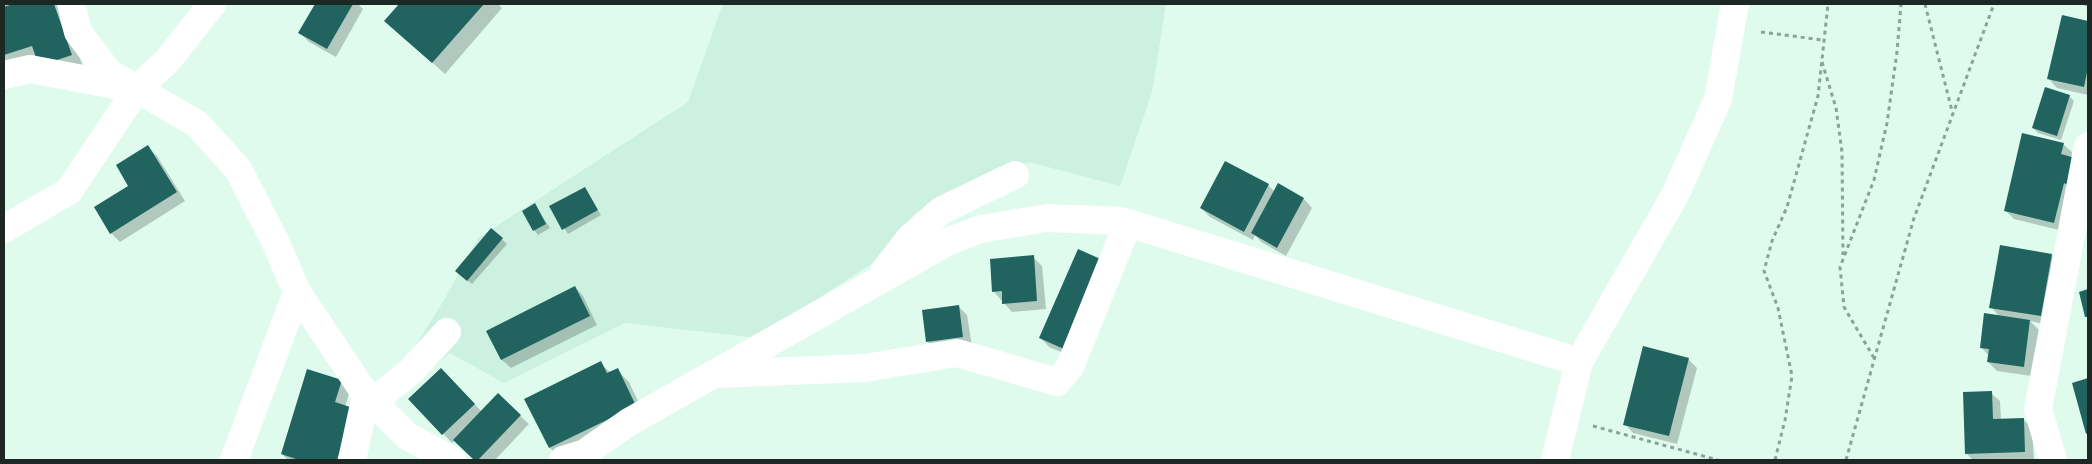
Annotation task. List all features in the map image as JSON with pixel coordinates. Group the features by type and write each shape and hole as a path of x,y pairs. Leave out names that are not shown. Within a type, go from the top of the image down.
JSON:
{"street":[{"path":"71,4 78,32 108,72 196,124 238,169 275,241 297,292 370,399 407,436 452,460"},
{"path":"4,229 69,191 137,89 168,60 212,4"},
{"path":"1555,460 1579,362 1675,195 1718,99 1733,16"},
{"path":"4,75 30,69 137,89"},
{"path":"2053,460 2038,410 2077,261 2088,146"},
{"path":"877,280 910,238 942,210 1016,175"},
{"path":"562,460 585,453 629,422 947,242 981,230 1047,218 1121,221 1579,362"},
{"path":"712,374 865,368 956,352 1057,382 1070,367 1128,223"},
{"path":"234,460 297,292"},
{"path":"352,460 370,399 412,370 447,332"}],"path":[{"path":"1776,460 1792,376 1778,308 1764,271 1772,240 1787,207 1818,96 1828,4"},
{"path":"1874,359 1844,307 1840,267 1876,170 1888,114 1897,52 1901,4"},
{"path":"1925,4 1953,115"},
{"path":"1846,460 1914,218 1994,4"},
{"path":"1733,16 1823,40"},
{"path":"1821,59 1836,108 1842,152 1843,259"},
{"path":"1565,418 1718,460"}],"shaded area":[{"path":"723,4 1166,4 1152,92 1120,186 1029,162 981,177 916,213 871,264 758,338 625,323 504,383 450,353 382,411 406,361 444,300 478,238 688,102"}],"building":[{"path":"13,4 54,4 72,55 39,66 32,46 4,55 4,7"},
{"path":"315,4 353,4 327,49 298,33"},
{"path":"399,4 484,4 432,63 384,21"},
{"path":"2062,15 2088,21 2088,67 2084,87 2047,79"},
{"path":"2045,87 2070,95 2057,136 2032,128"},
{"path":"2022,133 2064,143 2061,154 2075,158 2069,186 2064,183 2054,223 2004,211"},
{"path":"148,145 177,192 110,234 94,207 128,186 116,165"},
{"path":"1225,161 1269,184 1244,232 1200,208"},
{"path":"1278,183 1304,198 1277,248 1251,233"},
{"path":"585,187 598,210 562,230 549,206"},
{"path":"535,203 546,224 533,231 522,211"},
{"path":"491,228 503,238 467,281 455,271"},
{"path":"2000,245 2052,254 2041,316 1989,308"},
{"path":"1078,249 1105,261 1066,350 1039,338"},
{"path":"1034,255 1037,301 1002,304 1002,291 992,292 990,259"},
{"path":"575,286 590,316 501,360 486,331"},
{"path":"2088,289 2088,317 2085,317 2079,292"},
{"path":"959,305 963,337 926,342 922,310"},
{"path":"1984,313 2030,320 2024,367 1987,362 1989,349 1980,348"},
{"path":"1643,346 1689,358 1669,436 1623,425"},
{"path":"601,361 607,373 618,368 636,406 549,448 524,399"},
{"path":"441,368 475,404 442,435 408,399"},
{"path":"307,369 342,380 335,402 353,408 337,460 299,460 281,454"},
{"path":"2088,378 2088,433 2086,434 2072,383"},
{"path":"1992,391 1993,419 2024,418 2025,452 1965,454 1963,392"},
{"path":"498,393 521,415 478,460 474,460 453,440"}]}
